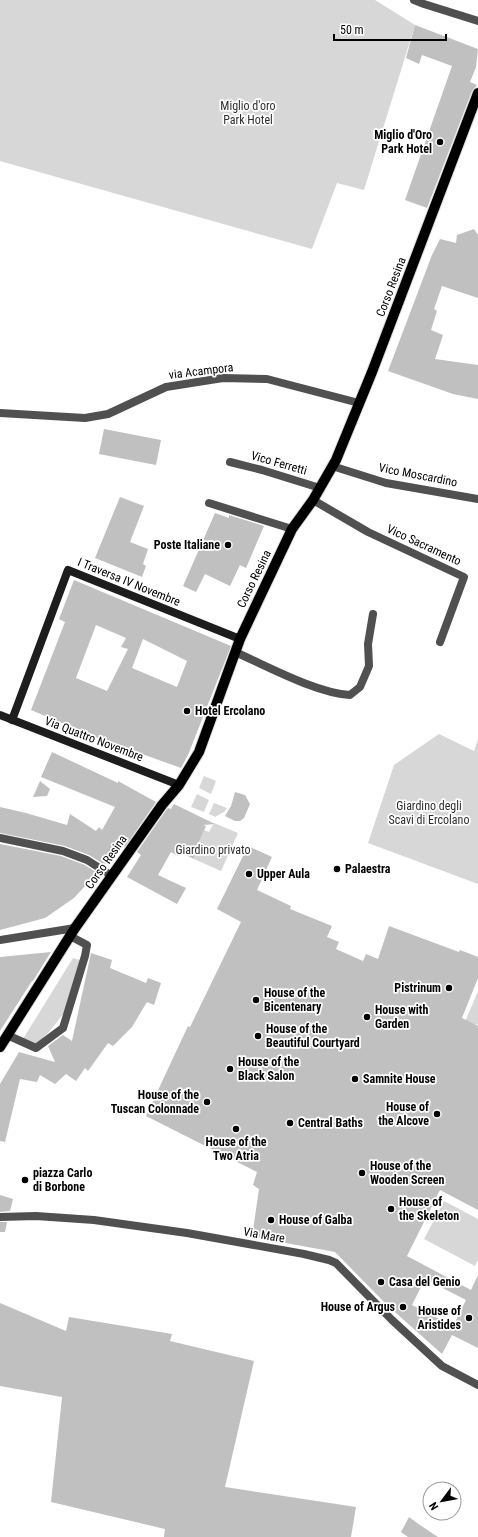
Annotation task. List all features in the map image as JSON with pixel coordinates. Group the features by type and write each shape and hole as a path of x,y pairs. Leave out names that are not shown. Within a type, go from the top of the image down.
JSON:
{"main road":[{"name":"Corso Resina","path":"0,1046 73,932 162,805 179,785 199,752 240,639 292,529 313,500 332,466 359,403 409,277 478,93"}],"street":[{"path":"414,0 478,21"},
{"name":"via Acampora","path":"0,413 84,418 108,414 166,387 223,378 267,379 359,403"},
{"name":"Vico Ferretti","path":"230,462 320,488"},
{"name":"Vico Moscardino","path":"332,466 386,483 478,499"},
{"name":"Vico Sacramento","path":"313,500 368,532 464,577 440,642"},
{"path":"209,503 292,529"},
{"name":"I Traversa IV Novembre","path":"12,720 68,570 240,639"},
{"path":"235,652 301,682 338,695 350,695 360,687 368,666 368,644 373,614"},
{"name":"Via Quattro Novembre","path":"0,715 179,785"},
{"path":"0,838 63,851 87,860 112,876"},
{"path":"0,940 73,932 87,945 63,1028 36,1048 7,1035"},
{"name":"Via Mare","path":"0,1217 36,1216 94,1220 187,1233 304,1254 329,1260 336,1263 392,1320 442,1366 478,1385"}],"green space":[{"name":"Miglio d'oro Park Hotel","path":"0,0 375,0 415,25 364,190 337,183 312,249 0,161"},
{"name":"Giardino degli Scavi di Ercolano","path":"439,734 474,751 478,739 478,884 368,843 394,765"},
{"path":"204,776 216,781 211,794 199,788"},
{"path":"197,794 209,800 204,812 191,807"},
{"path":"214,803 227,808 224,812 215,817 209,814"},
{"name":"Giardino privato","path":"214,823 238,833 221,871 194,859 195,851 204,830 209,832"},
{"path":"73,958 83,961 64,1013 49,1032 34,1046 23,1039"},
{"path":"478,991 478,1025 474,1024 470,1033 462,1029"},
{"path":"444,1201 478,1219 478,1260 475,1266 424,1239"}],"building":[{"name":"Miglio d'Oro Park Hotel","path":"415,25 478,49 476,67 470,82 477,85 472,91 427,208 405,200 452,66 422,55 419,64 406,58"},
{"path":"474,229 478,235 478,298 442,286 434,309 437,311 431,330 443,335 435,359 478,365 478,399 453,394 388,371 432,255 440,239 456,243 457,235"},
{"path":"104,429 161,440 156,465 99,454"},
{"path":"120,497 144,506 130,542 148,549 143,564 146,566 142,577 95,558"},
{"name":"Poste Italiane","path":"215,513 229,518 229,515 264,526 246,568 240,565 230,586 205,574 196,592 183,586"},
{"path":"74,580 231,646 188,755 181,768 92,736 31,710 65,622 59,619","holes":["96,625 126,638 121,647 128,649 107,691 76,678","143,639 187,661 177,687 132,668"]},
{"path":"52,752 118,783 118,781 156,802 125,847 122,845 105,865 89,855 65,846 0,833 0,807 67,825 70,814 96,831 99,827 102,830 115,807 41,777"},
{"path":"40,781 50,789 47,796 33,797"},
{"path":"235,792 245,795 250,804 244,818 240,821 235,821 225,816 231,806"},
{"path":"174,804 215,824 203,825 206,826 195,851 194,859 180,852 178,856 171,852 158,875 186,888 177,904 127,877 141,855 137,852 167,809 171,809"},
{"path":"0,844 61,856 85,865 97,873 74,898 45,918 0,930"},
{"path":"248,846 272,857 257,890 291,906 290,909 332,926 327,937 339,942 336,949 363,961 366,954 378,959 389,926 459,952 460,950 478,957 478,978 462,1018 478,1026 478,1210 440,1190 407,1256 471,1290 478,1275 478,1348 452,1335 442,1354 387,1305 335,1252 252,1237 259,1189 253,1185 257,1172 146,1116 188,1026 190,1027 241,922 217,909","holes":["425,1279 466,1300 453,1326 412,1305"]},
{"path":"51,952 33,981 0,1031 0,957"},
{"path":"91,953 112,960 110,968 146,983 148,978 161,983 154,1005 147,1002 132,1027 113,1046 108,1043 88,1071 85,1068 76,1081 66,1074 55,1084 40,1075 37,1082 20,1079 5,1142 0,1141 0,1084 19,1052 55,1062 48,1046 63,1035 72,1041"},
{"path":"0,1195 13,1199 10,1211 0,1212"},
{"path":"0,1222 7,1222 5,1232 0,1232"},
{"path":"0,1303 66,1331 69,1317 172,1334 170,1341 254,1361 225,1487 356,1507 351,1537 164,1537 165,1529 51,1502 62,1397 0,1386"},
{"path":"409,1517 438,1537 408,1537 401,1532"}],"place":[{"name":"Miglio d'Oro Park Hotel","path":"440,142"},
{"name":"Poste Italiane","path":"228,545"},
{"name":"Hotel Ercolano","path":"187,711"},
{"name":"Palaestra","path":"337,869"},
{"name":"Upper Aula","path":"249,874"},
{"name":"Pistrinum","path":"449,988"},
{"name":"House of the Bicentenary","path":"256,1000"},
{"name":"House with Garden","path":"367,1017"},
{"name":"House of the Beautiful Courtyard","path":"258,1036"},
{"name":"House of the Black Salon","path":"230,1069"},
{"name":"Samnite House","path":"355,1079"},
{"name":"House of the Tuscan Colonnade","path":"207,1102"},
{"name":"House of the Alcove","path":"437,1114"},
{"name":"Central Baths","path":"290,1123"},
{"name":"House of the Two Atria","path":"236,1129"},
{"name":"House of the Wooden Screen","path":"362,1173"},
{"name":"piazza Carlo di Borbone","path":"25,1180"},
{"name":"House of the Skeleton","path":"391,1209"},
{"name":"House of Galba","path":"271,1220"},
{"name":"Casa del Genio","path":"381,1282"},
{"name":"House of Argus","path":"403,1307"},
{"name":"House of Aristides","path":"469,1318"}]}
